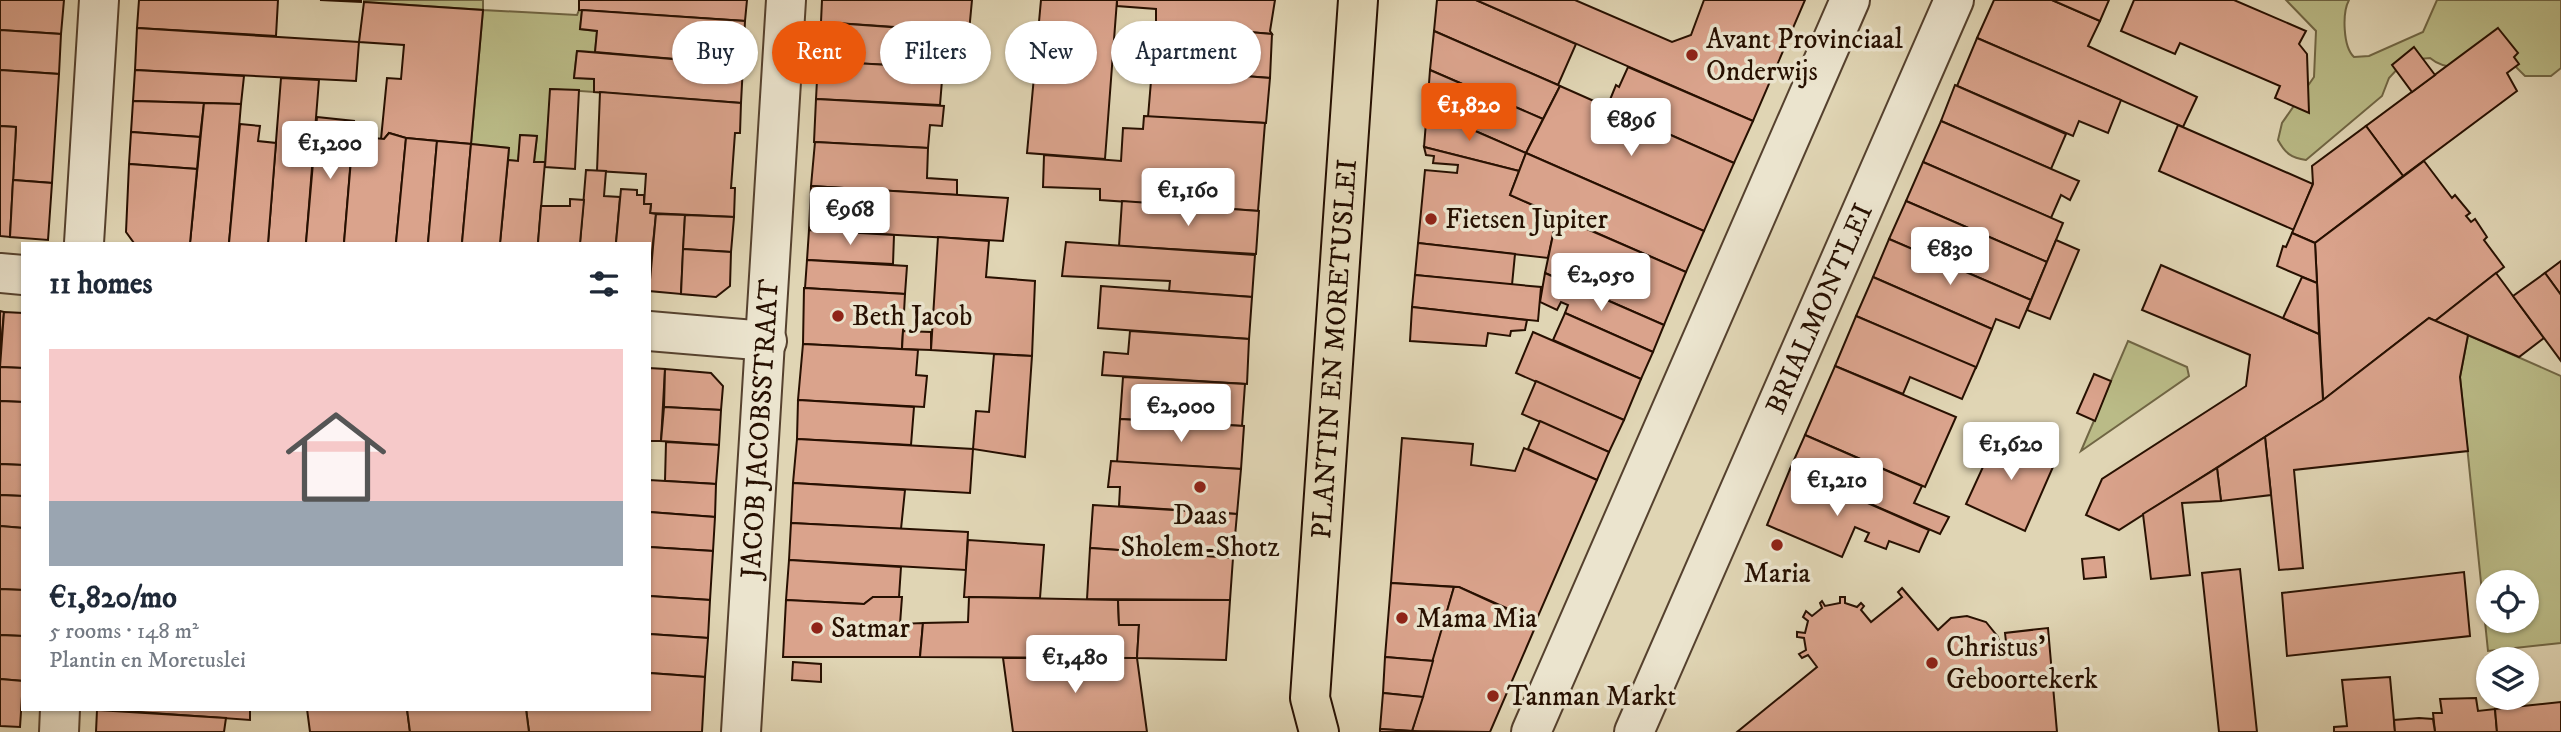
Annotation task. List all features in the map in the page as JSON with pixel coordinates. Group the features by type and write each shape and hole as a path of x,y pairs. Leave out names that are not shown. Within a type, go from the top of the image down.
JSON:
{"main road":[{"name":"PLANTIN EN MORETUSLEI","path":"1308,721 1358,0"}],"street":[{"path":"84,242 99,0"},
{"name":"JACOB JACOBSSTRAAT","path":"741,732 786,0"},
{"path":"1531,732 1850,0"},
{"name":"BRIALMONTLEI","path":"1634,732 1954,0"},
{"path":"0,273 21,275"},
{"path":"651,331 767,341"},
{"path":"59,732 60,711"}],"green space":[{"path":"483,0 483,10 364,2"},
{"path":"2286,0 2349,0 2345,13 2345,30 2350,52 2354,57 2369,56 2423,32 2437,0 2561,0 2561,68 2551,76 2525,76 2508,59 2457,67 2438,63 2430,58 2408,60 2389,78 2382,96 2306,160 2301,159 2289,154 2278,140 2282,123 2314,77 2316,31"},
{"path":"483,10 577,15 579,10 582,10 580,29 597,31 595,52 577,51 574,77 594,79 594,92 551,89 545,162 534,162 537,136 521,135 518,161 508,160 509,148 471,144"},
{"path":"2468,335 2561,376 2561,643 2488,647 2486,633 2539,633 2539,570 2480,570 2460,377"},
{"path":"2128,341 2187,367 2189,376 2081,451"}],"building":[{"path":"0,0 64,0 61,34 0,30"},
{"path":"139,0 278,0 276,36 137,28"},
{"path":"320,0 361,0 361,2"},
{"path":"579,0 747,0 745,21 579,10"},
{"path":"822,0 972,0 970,21 880,21 880,26 866,25 866,21 821,21"},
{"path":"1041,0 1117,0 1115,21 1111,21 1111,80 1105,159 1027,153 1033,84 1097,84 1097,21 1039,21"},
{"path":"1117,0 1275,0 1270,31 1272,34 1261,33 1261,21 1156,21 1156,9 1117,6"},
{"path":"1437,0 1476,0 1576,44 1558,85 1434,31"},
{"name":"Avant Provinciaal Onderwijs","path":"1476,0 1575,0 1672,42 1691,35 1704,0 1805,0 1753,121"},
{"path":"1994,0 2052,0 2100,21 2088,46 2197,97 2183,127 1977,38"},
{"path":"2052,0 2109,0 2100,21"},
{"path":"2134,0 2234,0 2306,31 2299,44 2307,54 2309,113 2275,98 2280,86 2180,43 2175,54 2121,31"},
{"path":"364,2 483,10 471,144 406,138 389,133 381,139 387,78 401,79 404,45 359,42"},
{"path":"582,10 745,21 672,21 672,59 595,52 597,31 580,29"},
{"path":"866,25 880,26 880,65 866,64"},
{"path":"137,28 359,42 356,81 135,70"},
{"path":"2498,28 2518,53 2514,57 2519,64 2507,73 2517,91 2403,176 2366,126"},
{"path":"0,30 61,34 59,74 0,70"},
{"path":"1434,31 1560,86 1543,119 1430,70"},
{"path":"1261,33 1272,34 1270,78 1261,77"},
{"path":"1977,38 2121,100 2108,133 2079,121 2073,136 1957,86"},
{"path":"2414,47 2435,75 2412,92 2392,65"},
{"path":"577,51 672,59 672,84 742,84 741,103 594,92 594,79 574,78"},
{"path":"866,64 880,64 880,84 942,84 940,105 816,99 817,84 866,84"},
{"path":"1628,67 1753,121 1734,163 1607,107 1616,85 1619,87"},
{"path":"0,70 59,74 52,183 13,180 16,127 0,126"},
{"path":"135,70 244,76 241,104 133,101"},
{"path":"1430,70 1543,119 1526,153 1427,110"},
{"path":"1261,77 1270,78 1266,123 1148,117 1151,84 1261,84"},
{"path":"281,78 319,80 306,242 268,242"},
{"path":"1955,85 2066,134 2051,169 1941,121"},
{"path":"1560,86 1734,163 1704,231 1526,153"},
{"path":"550,89 579,90 575,169 545,167"},
{"path":"600,92 741,103 740,133 735,133 731,188 735,188 734,217 650,213 651,204 644,204 646,174 597,171"},
{"path":"816,99 944,106 942,126 930,125 928,148 814,142"},
{"path":"133,101 204,103 200,137 131,132"},
{"path":"204,103 241,104 229,242 190,242"},
{"path":"1427,110 1526,153 1519,171 1424,147"},
{"path":"1144,116 1265,123 1258,211 1100,200 1100,189 1043,187 1044,155 1121,161 1123,128 1143,129"},
{"path":"317,117 354,121 344,242 306,242"},
{"path":"1941,121 2079,181 2070,200 2061,195 2051,218 1923,162"},
{"path":"240,124 260,126 258,141 276,143 268,242 229,242"},
{"path":"2178,125 2313,184 2294,230 2159,171"},
{"path":"0,126 16,127 10,237 0,236"},
{"path":"2366,126 2403,176 2315,243 2292,233 2313,184 2312,166"},
{"path":"131,132 200,137 197,169 129,164"},
{"path":"389,133 406,138 396,242 344,242 353,136 384,139"},
{"path":"520,135 537,136 534,162 545,162 538,242 500,242 508,160 518,161"},
{"path":"406,138 437,141 428,242 396,242"},
{"path":"437,141 471,144 462,242 428,242"},
{"path":"815,142 928,148 927,178 957,180 957,195 811,186"},
{"path":"471,144 509,148 500,242 462,242"},
{"path":"1424,147 1519,171 1510,195 1557,216 1548,258 1418,243 1425,170 1457,173 1458,165 1433,163 1434,156 1426,155"},
{"path":"1526,153 1704,231 1686,272 1510,195"},
{"path":"2424,161 2452,198 2455,195 2470,213 2466,216 2471,222 2475,219 2487,237 2484,240 2504,267 2435,321 2429,318 2323,400 2315,243"},
{"path":"1923,162 2063,223 2047,262 1906,201"},
{"path":"129,164 197,169 190,242 133,242 126,232"},
{"path":"586,170 606,171 604,196 620,197 616,242 580,242"},
{"path":"13,180 52,183 48,240 10,237"},
{"path":"811,186 1008,198 1003,241 809,230"},
{"path":"621,189 637,190 637,195 644,195 644,204 651,204 650,213 656,214 651,263 651,242 616,242"},
{"path":"570,199 584,200 580,242 538,242 541,206 570,206"},
{"path":"1122,201 1259,211 1256,254 1119,246"},
{"path":"1906,201 2047,262 2031,300 1889,239"},
{"path":"656,214 685,215 681,294 651,291"},
{"path":"685,215 734,217 731,252 683,249"},
{"path":"1557,216 1686,272 1664,325 1545,273"},
{"path":"809,230 894,235 893,264 807,260"},
{"path":"2292,233 2315,243 2317,283 2277,266 2283,246 2286,247"},
{"path":"938,237 989,241 986,277 1035,281 1032,356 931,350"},
{"path":"1889,239 2031,300 2019,328 1996,319 1992,329 1873,277"},
{"path":"2056,240 2079,250 2050,319 2027,310"},
{"path":"1066,242 1255,255 1252,297 1169,291 1170,281 1062,276"},
{"path":"1418,243 1515,254 1512,285 1415,275"},
{"path":"683,249 731,252 730,286 716,297 681,294"},
{"path":"807,260 907,266 905,294 805,288"},
{"path":"2561,261 2561,295 2545,273"},
{"path":"2161,265 2319,334 2323,400 2119,530 2086,515 2102,479 2246,386 2250,355 2142,310"},
{"path":"1545,273 1664,325 1653,352 1565,313 1568,305 1561,302 1557,310 1540,302"},
{"path":"2496,273 2544,338 2519,357 2435,321"},
{"path":"2545,273 2561,295 2561,361 2513,296"},
{"path":"1415,275 1541,287 1538,321 1412,307"},
{"path":"1873,277 1992,329 1976,368 1856,316"},
{"path":"2302,277 2317,283 2319,334 2283,318"},
{"path":"1101,286 1252,297 1249,339 1098,328"},
{"path":"804,288 905,294 902,349 803,344"},
{"path":"1412,307 1527,320 1525,330 1511,331 1510,336 1488,333 1486,346 1410,341"},
{"path":"0,311 4,312 0,356"},
{"path":"4,312 21,313 21,368 0,367"},
{"path":"1565,313 1653,352 1641,379 1553,340"},
{"path":"1856,316 1976,367 1962,399 1910,377 1903,394 1835,366"},
{"path":"2429,318 2468,335 2460,377 2468,451 2294,470 2303,568 2279,570 2265,437 2323,400"},
{"path":"903,331 931,332 931,350 902,349"},
{"path":"1130,331 1249,339 1247,384 1102,375 1104,352 1128,354"},
{"path":"1533,332 1641,379 1624,420 1516,373"},
{"path":"803,344 918,350 916,375 927,376 924,407 798,400"},
{"path":"994,354 1032,356 1025,457 973,449 976,411 989,412"},
{"path":"1835,366 1956,417 1925,487 1805,435"},
{"path":"0,367 21,368 21,402 0,401"},
{"path":"651,368 665,369 661,441 651,441"},
{"path":"665,369 711,373 723,386 721,410 664,407"},
{"path":"2094,374 2111,381 2095,421 2077,413"},
{"path":"1123,377 1245,384 1242,426 1120,419"},
{"path":"1536,381 1624,420 1609,452 1522,414"},
{"path":"798,400 914,407 911,445 797,439"},
{"path":"0,401 21,402 21,465 0,464"},
{"path":"664,407 721,410 719,445 661,441"},
{"path":"1120,419 1244,426 1241,469 1117,462"},
{"path":"1540,421 1609,452 1597,480 1528,449"},
{"path":"1998,434 2056,460 2025,531 1966,504"},
{"path":"1805,435 1922,486 1914,503 1949,517 1940,534 1790,469"},
{"path":"2265,437 2271,495 2221,501 2217,468"},
{"path":"1402,438 1473,444 1471,465 1515,471 1524,448 1597,480 1536,621 1459,587 1391,583"},
{"path":"797,439 973,449 970,493 793,483"},
{"path":"666,442 719,445 716,484 665,481"},
{"path":"1111,461 1241,469 1237,514 1119,506 1120,487 1108,487"},
{"path":"0,464 21,465 21,496 0,495"},
{"path":"2217,468 2221,501 2182,503 2190,575 2151,579 2143,514"},
{"path":"1790,469 1929,530 1919,552 1889,541 1886,549 1865,541 1869,533 1855,527 1842,557 1767,525"},
{"path":"651,480 716,484 715,517 651,512"},
{"path":"793,483 905,490 901,529 791,523"},
{"path":"0,495 21,496 21,528 0,526"},
{"path":"1093,505 1237,514 1233,558 1090,548"},
{"path":"651,512 715,517 713,551 651,547"},
{"path":"791,523 968,532 966,570 789,560"},
{"path":"0,526 21,528 21,590 0,589"},
{"path":"968,540 1044,545 1040,598 964,597"},
{"path":"651,547 713,551 710,600 651,596"},
{"path":"1090,548 1233,558 1230,600 1087,599"},
{"path":"2104,557 2106,577 2084,579 2082,559"},
{"path":"789,560 901,567 899,597 873,597 864,604 786,600"},
{"path":"2240,569 2257,732 2219,732 2202,573"},
{"path":"2464,572 2470,636 2287,656 2282,593"},
{"path":"1391,583 1454,587 1433,661 1385,657"},
{"path":"1454,587 1537,623 1490,732 1412,731"},
{"name":"Christus’ Geboortekerk","path":"1902,588 1938,630 1951,618 1967,616 1986,622 1998,637 2001,654 2007,651 2005,633 2048,628 2057,732 1737,732 1817,667 1808,655 1802,658 1799,654 1806,650 1804,638 1797,637 1797,632 1805,633 1808,621 1803,617 1806,611 1812,616 1822,608 1822,601 1825,606 1840,603 1840,597 1845,597 1845,603 1857,607 1861,603 1864,606 1861,610 1871,622 1902,597 1898,592"},
{"path":"0,589 21,590 21,636 0,635"},
{"path":"651,596 710,600 708,638 651,634"},
{"path":"873,597 902,597 900,624 923,623 920,657 783,657 786,600 864,604"},
{"path":"969,597 1118,600 1119,625 1139,625 1137,658 920,657 923,623 968,622"},
{"path":"1118,600 1230,600 1226,660 1137,658 1139,625 1119,625"},
{"path":"651,634 708,638 705,677 651,673"},
{"path":"0,635 21,636 21,681 0,679"},
{"path":"1385,657 1433,661 1423,697 1383,693"},
{"path":"1003,658 1137,658 1147,732 1013,732"},
{"path":"793,662 821,664 821,682 792,680"},
{"path":"651,673 705,677 702,732 529,732 526,711 651,711"},
{"path":"2390,677 2395,732 2334,732 2334,727 2347,726 2342,680"},
{"path":"0,679 21,681 20,727 0,726"},
{"path":"1383,693 1423,697 1412,731 1380,729"},
{"path":"2476,698 2476,710 2495,710 2497,732 2435,732 2433,713 2442,713 2440,699"},
{"path":"2561,702 2561,732 2497,732 2495,710 2539,710 2539,704"},
{"path":"97,711 226,718 224,732 96,732"},
{"path":"125,711 250,711 250,720"},
{"path":"307,711 407,711 410,732 310,732"},
{"path":"407,711 526,711 529,732 410,732"},
{"path":"2433,719 2435,732 2395,732 2394,720"},
{"path":"1380,729 1412,731 1422,732 1380,732"}],"place":[{"name":"Avant Provinciaal Onderwijs","path":"1692,55"},
{"name":"Fietsen Jupiter","path":"1431,219"},
{"name":"Beth Jacob","path":"838,316"},
{"name":"Daas Sholem-Shotz","path":"1200,487"},
{"name":"Maria","path":"1777,545"},
{"name":"Mama Mia","path":"1402,618"},
{"name":"Satmar","path":"817,628"},
{"name":"Christus’ Geboortekerk","path":"1932,663"},
{"name":"Tanman Markt","path":"1493,696"}]}
